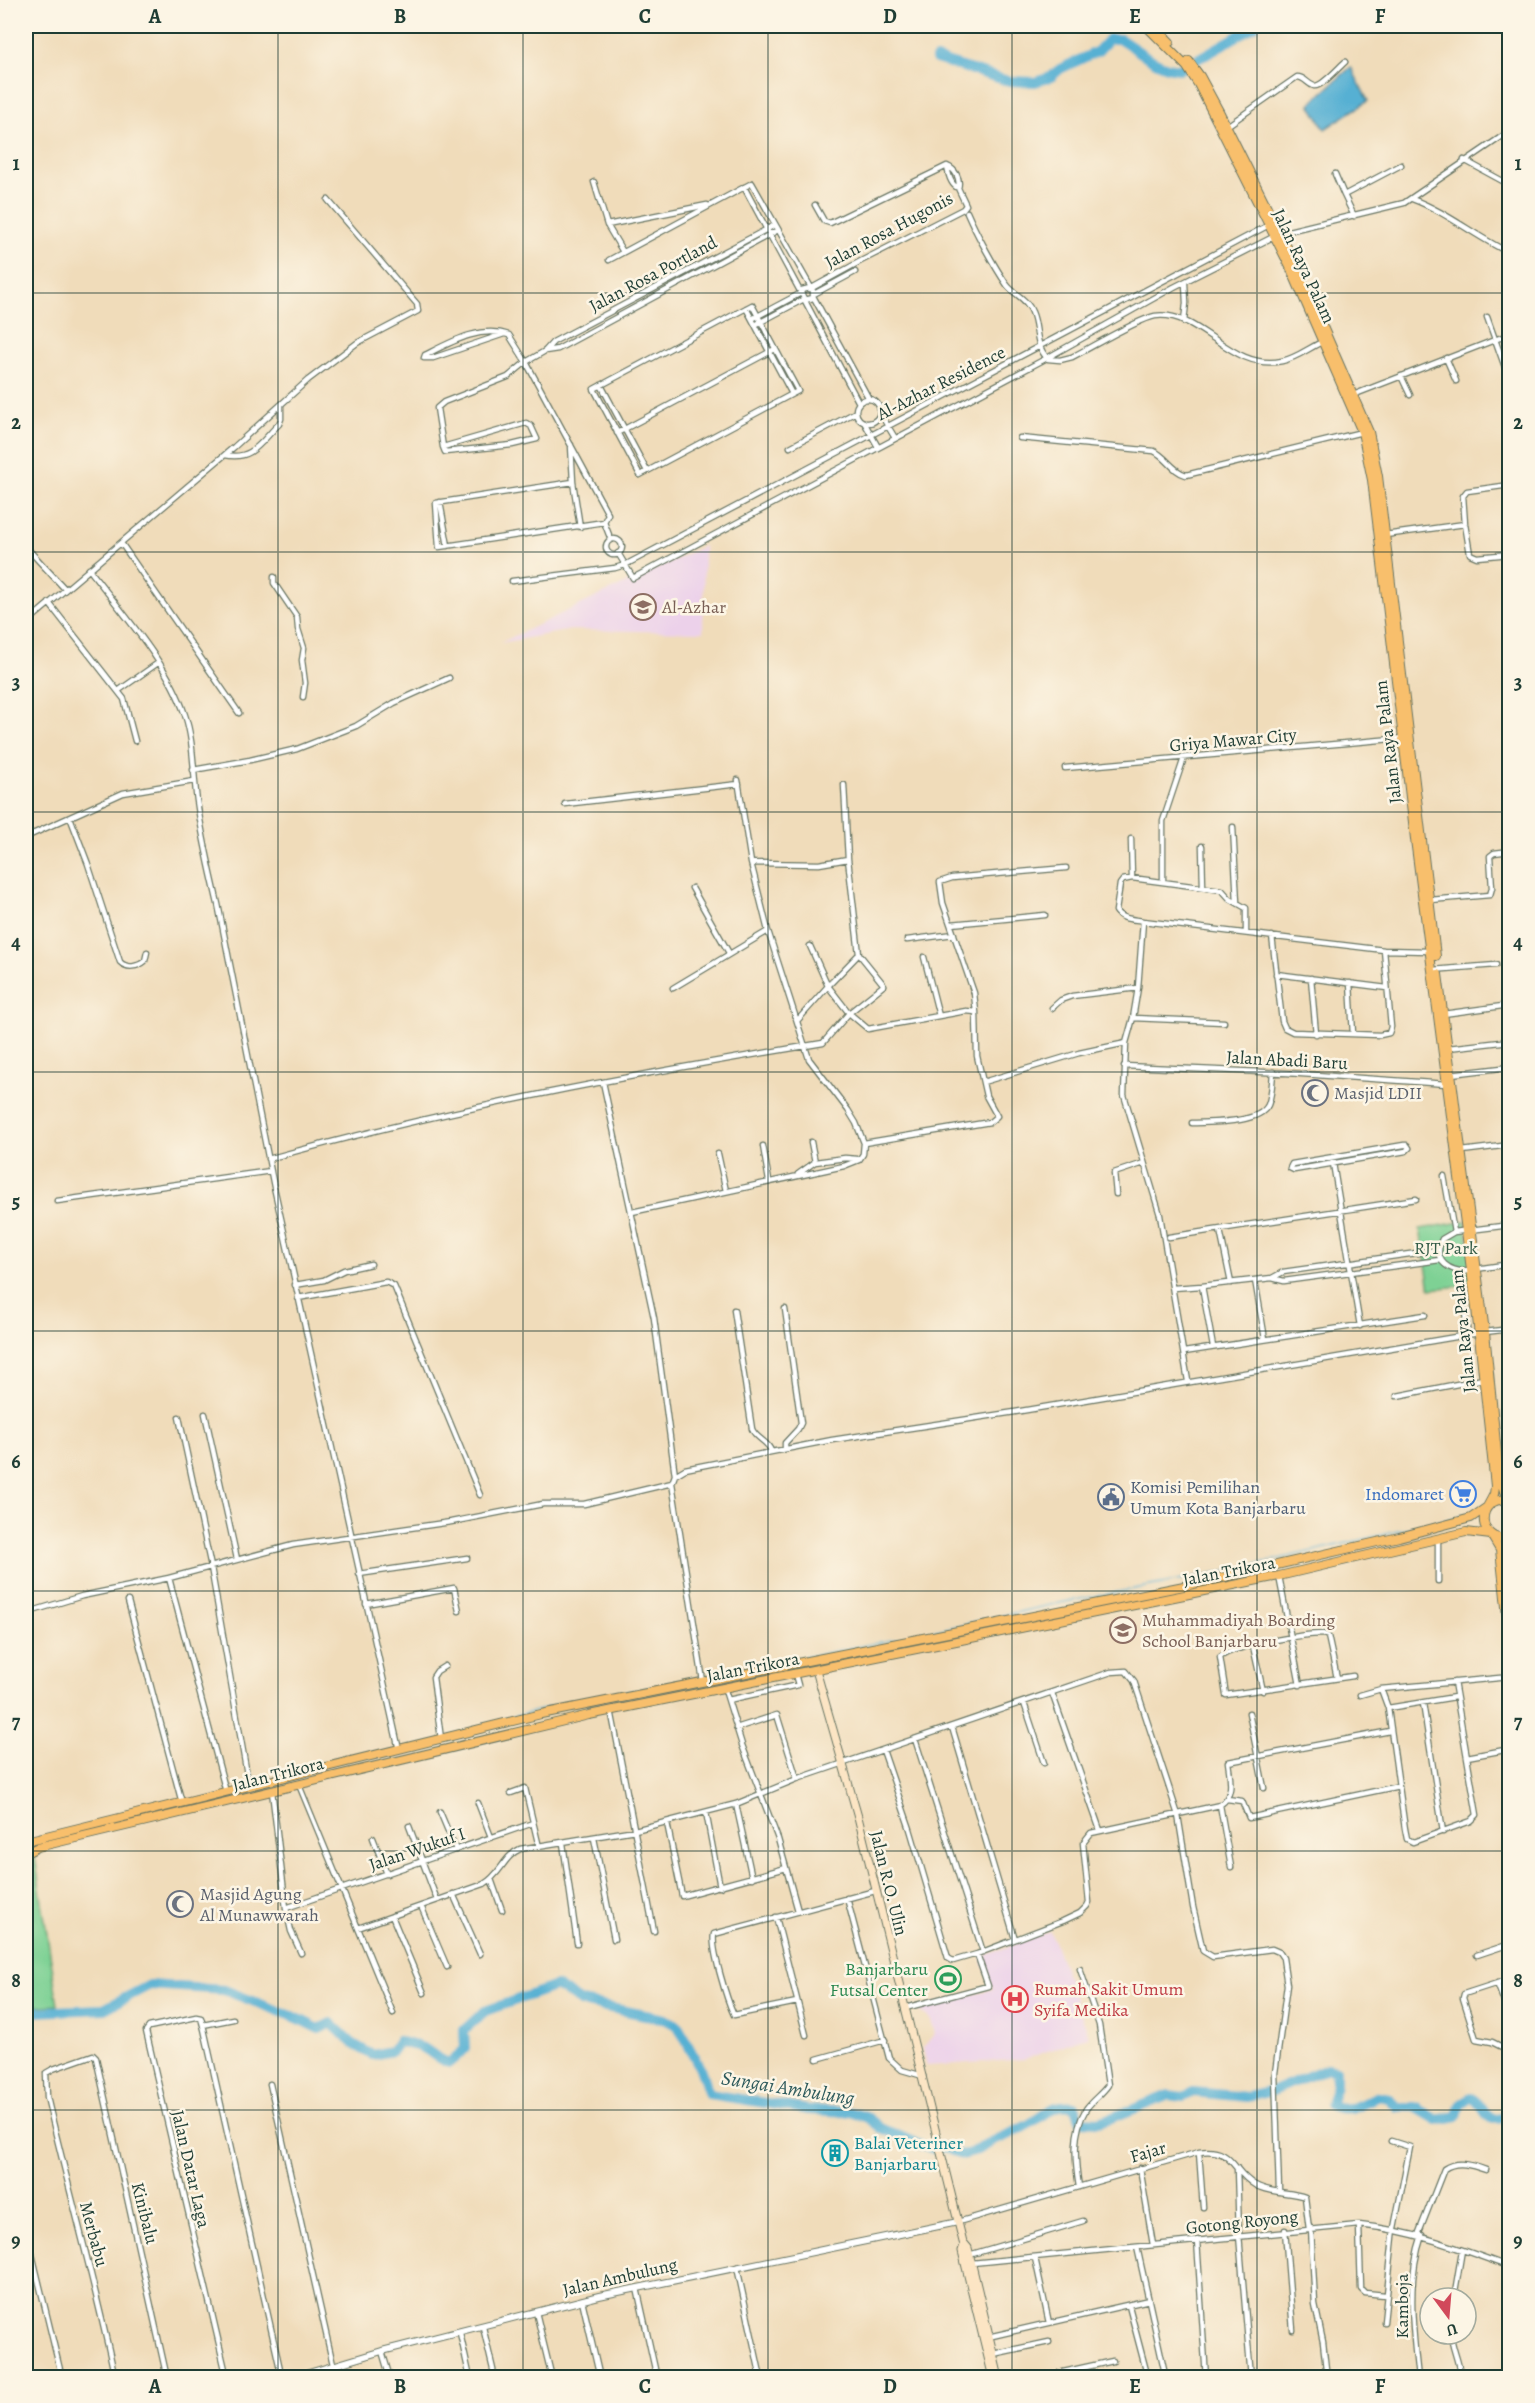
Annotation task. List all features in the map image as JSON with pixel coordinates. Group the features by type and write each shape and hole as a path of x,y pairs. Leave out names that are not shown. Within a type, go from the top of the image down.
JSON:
{"main road":[{"name":"Jalan Raya Palam","path":"1146,26 1200,76 1227,126 1269,225 1278,235"},
{"name":"Jalan Raya Palam","path":"1154,26 1181,57"},
{"name":"Jalan Raya Palam","path":"1189,65 1278,235 1353,395 1372,446 1430,900 1430,951 1443,1014 1462,1151 1468,1231"},
{"name":"Jalan Raya Palam","path":"1326,340 1362,432 1372,480 1403,738 1430,925 1447,1084 1474,1270 1499,1474 1509,1499"},
{"name":"Jalan Raya Palam","path":"1482,1332 1483,1379 1495,1486 1494,1494 1487,1507"},
{"name":"Jalan Trikora","path":"26,1841 541,1714 1189,1585 1321,1556 1471,1518 1496,1500 1509,1499"},
{"path":"1487,1507 1483,1519 1500,1550 1509,1645"},
{"name":"Jalan Trikora","path":"26,1854 38,1847 611,1710 1279,1576 1466,1532 1491,1535 1502,1539 1509,1538"},
{"path":"1509,1550 1509,1572"},
{"path":"1012,1620 1014,1629"},
{"name":"Jalan R.O. Ulin","path":"816,1670 843,1764 924,2076 937,2139 964,2245 968,2248 993,2378"},
{"path":"691,1684 692,1694"},
{"path":"372,1756 375,1766"},
{"path":"121,1818 123,1828"},
{"name":"Jalan R.O. Ulin","path":"964,2245 962,2251 999,2378"}],"street":[{"path":"1227,126 1297,77 1301,77 1313,86 1319,85 1345,62"},
{"name":"Al-Azhar Residence","path":"625,565 633,578 1278,235 1396,206 1412,199 1464,160 1509,131"},
{"path":"1464,160 1509,185"},
{"path":"1344,195 1401,165"},
{"name":"Jalan Rosa Hugonis","path":"812,292 861,261 963,209 966,205 958,188 960,184 955,172 947,166 830,223 824,222 815,206"},
{"path":"1335,174 1354,216"},
{"path":"594,182 607,225 623,252"},
{"path":"609,260 752,183 868,399"},
{"path":"744,187 859,403 856,412 790,447"},
{"path":"1412,199 1450,218 1475,235 1509,253"},
{"path":"26,623 225,454 308,380 346,351 419,310 417,304 328,200"},
{"path":"607,225 713,204"},
{"path":"967,212 1008,285 1025,300 1031,309 1040,346 1047,358 1060,360 1072,357 1154,316 1184,322 1236,354 1256,361 1279,362 1326,340"},
{"name":"Al-Azhar Residence","path":"512,581 625,565 1269,225"},
{"name":"Jalan Rosa Portland","path":"443,447 438,405 508,377 554,342 777,227"},
{"name":"Jalan Rosa Hugonis","path":"812,292 855,272"},
{"path":"1184,322 1185,283"},
{"path":"752,319 801,293 802,290 812,292"},
{"path":"755,325 804,299 809,300 812,292"},
{"path":"752,305 798,391 640,475 594,389 746,308 752,305"},
{"path":"746,308 792,394"},
{"path":"1487,317 1506,370"},
{"path":"507,334 433,358 424,358 425,355 468,335 507,334"},
{"path":"507,334 526,362 571,443 608,517 604,522 580,527 441,547 438,545 435,504 573,482"},
{"path":"1353,395 1509,334"},
{"path":"617,433 775,349"},
{"path":"1030,352 1036,364"},
{"path":"1446,358 1456,381"},
{"path":"1401,376 1410,395"},
{"path":"850,386 859,381"},
{"path":"601,385 647,471"},
{"path":"859,403 868,399 877,402 895,438"},
{"path":"225,454 237,457 254,451 279,424 282,415 280,405"},
{"path":"856,412 878,447"},
{"path":"864,422 874,421 880,412"},
{"path":"526,423 531,426 537,438 533,441 512,445 446,452 443,447 526,423"},
{"path":"1020,438 1154,451 1164,456 1178,472 1186,475 1362,432"},
{"path":"571,443 573,482 580,527"},
{"path":"1509,486 1465,492 1463,496 1465,524 1472,556 1509,554"},
{"path":"440,502 448,546"},
{"path":"604,522 611,540"},
{"path":"1385,534 1465,524"},
{"path":"616,539 621,543 622,548 618,554 611,554 607,550 607,543 611,540 616,539"},
{"path":"121,543 239,713"},
{"path":"26,547 65,589"},
{"path":"618,554 625,565"},
{"path":"89,569 158,663 178,698 189,727 194,781 208,860 268,1160 399,1750"},
{"path":"274,577 274,583 297,616 299,634 304,648 303,697"},
{"path":"49,603 118,691 127,707 135,741"},
{"path":"118,691 158,663"},
{"path":"193,770 297,749 356,726 394,703 449,678"},
{"name":"Griya Mawar City","path":"1065,768 1403,738"},
{"path":"1163,882 1163,821 1167,803 1184,758"},
{"path":"26,837 123,793 194,781"},
{"path":"565,804 739,782 751,863 768,931 810,1064 824,1077 848,1110 864,1143 863,1154 859,1160 844,1166 632,1212"},
{"path":"268,1160 448,1113 603,1082 823,1043 849,1013 884,985 859,954 848,859 844,785"},
{"path":"70,818 88,864 120,963 128,967 138,965 145,961 147,951"},
{"path":"1233,827 1236,902"},
{"path":"1131,839 1132,878"},
{"path":"1202,846 1203,887"},
{"path":"1430,900 1490,895 1492,888 1490,856 1494,853 1509,851"},
{"path":"751,863 819,864 848,859"},
{"path":"864,1143 994,1121 997,1115 986,1096 977,1056 974,993 939,886 943,880 1066,868"},
{"path":"1245,933 1247,909 1224,891 1132,878 1120,884 1116,911 1124,918 1143,921 1384,950 1430,951"},
{"path":"692,888 729,953"},
{"path":"951,924 1045,915"},
{"path":"1143,921 1138,988 1126,1043 1124,1095 1160,1215 1188,1381"},
{"path":"673,988 768,931"},
{"path":"907,940 954,934"},
{"path":"1272,936 1285,1028 1293,1032 1380,1035 1391,1031 1384,950"},
{"path":"810,946 828,986 849,1013 868,1029 966,1011 976,1012"},
{"path":"797,1021 859,954"},
{"path":"924,957 939,1017"},
{"path":"1435,970 1496,965"},
{"path":"1276,974 1387,987"},
{"path":"1311,978 1316,1034"},
{"path":"1350,983 1353,1035"},
{"path":"1052,1008 1061,1000 1072,996 1138,988"},
{"path":"26,1004 31,1018"},
{"path":"1443,1014 1509,1005"},
{"path":"1133,1018 1224,1022"},
{"path":"1448,1048 1509,1041"},
{"path":"983,1082 1079,1053 1126,1043"},
{"name":"Jalan Abadi Baru","path":"1124,1066 1273,1072 1447,1084"},
{"path":"1451,1074 1509,1067"},
{"path":"1192,1123 1246,1119 1263,1112 1268,1104 1273,1072"},
{"path":"603,1082 618,1160 632,1212 654,1317 675,1475 672,1483 703,1681"},
{"path":"1507,1100 1509,1119"},
{"path":"811,1142 815,1162"},
{"path":"1406,1144 1409,1148 1406,1151 1294,1170 1290,1166 1332,1157 1406,1144"},
{"path":"1462,1151 1509,1145"},
{"path":"763,1146 769,1181"},
{"path":"718,1154 726,1191"},
{"path":"1332,1157 1360,1326"},
{"path":"796,1175 815,1162 845,1158 859,1160"},
{"path":"1116,1194 1114,1173 1144,1163"},
{"path":"57,1201 271,1171"},
{"path":"1444,1176 1454,1232"},
{"path":"1169,1238 1416,1199"},
{"path":"1509,1225 1454,1232 1442,1239 1438,1250 1440,1260 1445,1266 1459,1272 1509,1264"},
{"path":"1220,1230 1231,1283"},
{"path":"1272,1278 1283,1272 1438,1250"},
{"path":"1173,1288 1272,1278 1284,1281 1440,1260"},
{"path":"295,1285 330,1279 344,1270 371,1264"},
{"path":"1459,1272 1468,1335"},
{"path":"1255,1280 1265,1339"},
{"path":"298,1298 386,1282 394,1286 480,1495"},
{"path":"1202,1286 1213,1347"},
{"path":"785,1309 801,1423 785,1443 785,1449"},
{"path":"734,1310 752,1429 768,1444 771,1451"},
{"path":"1184,1352 1425,1315"},
{"path":"675,1475 685,1469 771,1451 1509,1329"},
{"path":"1397,1396 1483,1379"},
{"path":"205,1414 237,1559"},
{"path":"179,1417 211,1567 249,1786"},
{"path":"26,1613 82,1596 169,1578 276,1549 350,1535 451,1522 543,1504 584,1504 672,1483"},
{"path":"1438,1538 1438,1581"},
{"path":"359,1574 466,1558"},
{"path":"1279,1576 1300,1685"},
{"path":"169,1578 226,1792"},
{"path":"366,1604 461,1587"},
{"path":"454,1588 459,1611"},
{"path":"128,1601 182,1803"},
{"path":"1337,1678 1330,1642 1326,1635 1291,1638 1253,1646 1220,1657 1226,1695 1353,1676"},
{"path":"1253,1646 1263,1691"},
{"path":"441,1739 433,1677 445,1666"},
{"path":"358,1928 491,1880 515,1852 635,1830 736,1804 797,1779 1117,1671 1129,1673 1134,1681 1178,1815 1193,1907 1203,1951 1213,1957 1272,1949 1283,1958 1287,1985 1275,2086 1279,2190"},
{"path":"728,1700 798,1685 795,1674"},
{"path":"1360,1695 1381,1689 1509,1677"},
{"path":"1381,1689 1388,1708 1405,1829 1408,1841 1417,1841 1474,1819 1477,1815 1454,1682"},
{"path":"724,1687 736,1728 786,1868 798,1911"},
{"path":"1052,1693 1100,1830"},
{"path":"1388,1708 1455,1697"},
{"path":"1024,1703 1044,1762"},
{"path":"1423,1703 1443,1832"},
{"path":"611,1710 654,1930"},
{"path":"1249,1713 1264,1788"},
{"path":"736,1728 777,1715 797,1779"},
{"path":"952,1727 1015,1939"},
{"path":"883,1750 910,1830 948,1958 953,1961 1063,1921 1088,1906 1083,1843 1086,1836 1100,1830 1220,1805 1227,1799 1231,1789 1228,1762 1390,1731"},
{"path":"915,1739 983,1952"},
{"path":"1467,1757 1509,1749"},
{"path":"299,1785 393,2013"},
{"path":"1227,1799 1242,1801 1249,1818 1399,1786"},
{"path":"511,1793 525,1788 539,1847"},
{"path":"272,1791 286,1908 291,1931 300,1953"},
{"path":"478,1803 491,1837"},
{"path":"736,1804 752,1878"},
{"path":"1220,1805 1231,1867"},
{"path":"440,1812 456,1850"},
{"path":"706,1812 720,1887"},
{"name":"Jalan Wukuf I","path":"286,1908 533,1822"},
{"path":"667,1823 682,1896 786,1868"},
{"path":"410,1826 437,1900"},
{"path":"373,1838 387,1874"},
{"path":"594,1838 614,1939"},
{"path":"563,1843 577,1943"},
{"path":"491,1880 502,1910"},
{"path":"797,2002 735,2016 721,1972 713,1939 714,1934 875,1891"},
{"path":"453,1894 480,1954"},
{"path":"847,1898 889,2058 902,2070 924,2076"},
{"path":"421,1906 447,1968"},
{"path":"392,1916 424,1993"},
{"path":"776,1917 806,2036"},
{"path":"1477,1955 1509,1944"},
{"path":"905,2008 988,1986 976,1954"},
{"path":"1079,2187 1076,2145 1081,2123 1085,2110 1108,2085 1099,2025 1080,1969"},
{"path":"1509,1979 1463,1995 1476,2039 1492,2042 1509,2051"},
{"path":"1497,1983 1509,2019"},
{"name":"Jalan Datar Laga","path":"203,2025 201,2018 196,2017 149,2027 146,2030 227,2378"},
{"path":"233,2019 203,2025 282,2378"},
{"path":"817,2059 885,2040"},
{"name":"Kinibalu","path":"47,2097 46,2073 70,2062 94,2055 141,2251 167,2378"},
{"path":"270,2084 336,2378"},
{"name":"Merbabu","path":"47,2097 115,2378"},
{"path":"1384,2322 1385,2295 1394,2229 1410,2148 1391,2141"},
{"name":"Fajar","path":"958,2222 1199,2152 1218,2151 1257,2186 1306,2199 1310,2228"},
{"path":"1199,2152 1203,2207"},
{"name":"Kamboja","path":"1418,2378 1413,2297 1416,2260 1420,2235 1434,2191 1446,2167 1466,2164 1486,2170"},
{"path":"1237,2167 1239,2235 1251,2378"},
{"path":"1140,2169 1153,2245"},
{"path":"969,2255 1083,2221"},
{"name":"Jalan Ambulung","path":"292,2378 382,2351 582,2300 958,2222"},
{"path":"1359,2225 1361,2289 1365,2293 1385,2295"},
{"name":"Gotong Royong","path":"971,2264 1286,2230 1359,2225 1420,2235 1509,2266"},
{"path":"1310,2228 1316,2304 1327,2378"},
{"path":"26,2229 62,2378"},
{"path":"1286,2230 1293,2330"},
{"path":"1197,2240 1206,2378"},
{"path":"1137,2247 1166,2378"},
{"path":"1456,2286 1462,2250"},
{"path":"1035,2258 1049,2323"},
{"path":"737,2267 761,2378"},
{"path":"637,2288 657,2378"},
{"path":"582,2300 600,2378"},
{"path":"988,2337 1149,2300"},
{"path":"1129,2306 1148,2378"},
{"path":"536,2312 552,2378"},
{"path":"483,2327 495,2378"},
{"path":"460,2332 470,2378"},
{"path":"993,2354 1048,2342"},
{"path":"1452,2346 1460,2373 1459,2378"},
{"path":"382,2351 390,2378"},
{"path":"1036,2378 1113,2361"}],"shaded area":[{"path":"704,546 703,632 570,630 500,643"},
{"name":"Rumah Sakit Umum Syifa Medika","path":"1050,1931 1089,2036 1025,2059 927,2066 923,2048 935,2033 930,2018 915,2009 993,1989 981,1957"}],"green space":[{"name":"RJT Park","path":"1466,1221 1474,1285 1430,1289 1420,1229"},
{"path":"35,1857 58,2005 26,2007 26,1859"}],"water":[{"path":"1351,67 1368,101 1325,129 1310,104"}],"waterway":[{"path":"936,59 1008,81 1035,82 1051,77 1060,69 1098,51 1109,39 1120,39 1156,62 1180,69 1255,26"},
{"path":"705,1677 907,1637 1059,1603 1215,1574 1467,1515"},
{"path":"502,1720 552,1707 700,1678"},
{"name":"Sungai Ambulung","path":"32,2012 104,2009 150,1985 224,1990 297,2018 319,2029 331,2023 352,2043 372,2055 392,2051 399,2041 423,2048 449,2063 465,2049 464,2030 485,2011 556,1986 581,2002 665,2019 678,2026 700,2068 709,2094 809,2110 851,2112 930,2149 947,2147 962,2155 1019,2130 1057,2107 1075,2106 1081,2121 1098,2122 1169,2095 1184,2097 1193,2092 1247,2097 1273,2091 1327,2068 1336,2070 1336,2085 1330,2105 1350,2108 1379,2096 1389,2098 1397,2107 1415,2107 1437,2120 1457,2116 1460,2105 1471,2097 1489,2117 1500,2119 1510,2116"}],"place":[{"name":"Al-Azhar","path":"643,607"},
{"name":"Masjid LDII","path":"1315,1093"},
{"name":"Indomaret","path":"1463,1494"},
{"name":"Komisi Pemilihan Umum Kota Banjarbaru","path":"1111,1497"},
{"name":"Muhammadiyah Boarding School Banjarbaru","path":"1123,1630"},
{"name":"Masjid Agung Al Munawwarah","path":"180,1904"},
{"name":"Banjarbaru Futsal Center","path":"948,1979"},
{"name":"Rumah Sakit Umum Syifa Medika","path":"1015,1999"},
{"name":"Balai Veteriner Banjarbaru","path":"835,2153"}]}
